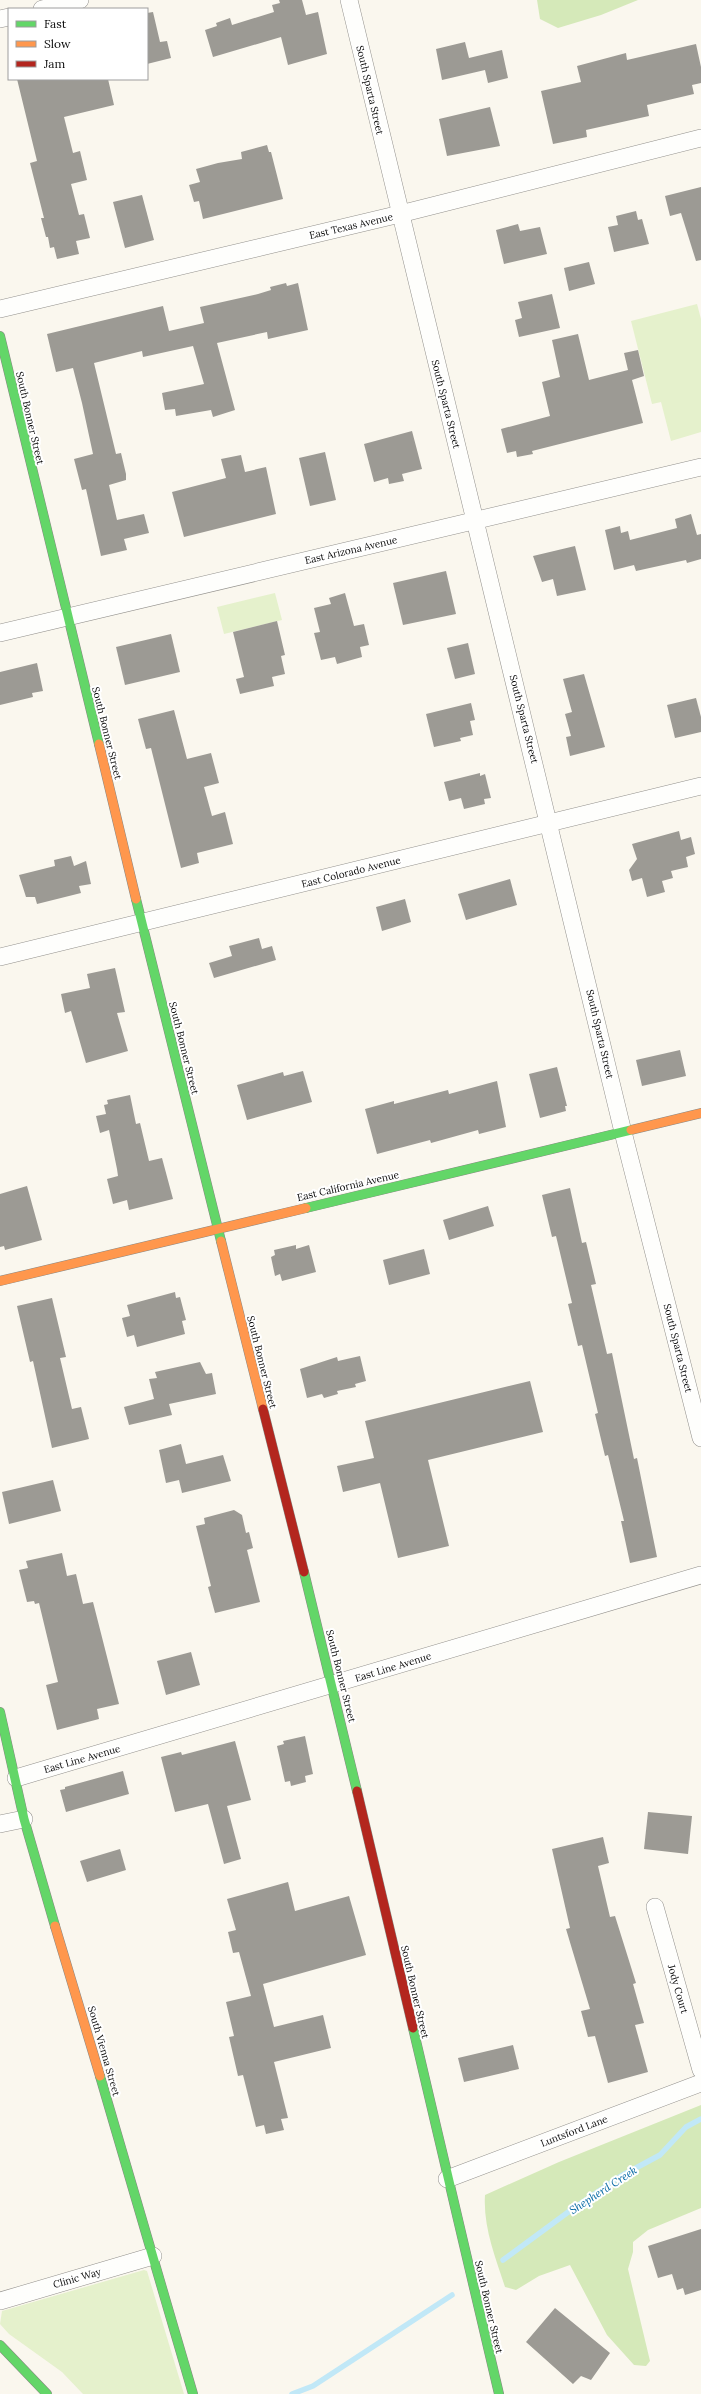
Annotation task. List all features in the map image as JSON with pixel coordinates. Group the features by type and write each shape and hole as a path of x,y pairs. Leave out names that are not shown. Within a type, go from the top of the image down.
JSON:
{"main road":[{"name":"South Bonner Street","path":"0,336 142,923 332,1685 447,2179 499,2394"},
{"name":"East California Avenue","path":"0,1281 701,1113"},
{"name":"South Vienna Street","path":"0,1712 24,1819 154,2256 193,2394"},
{"path":"0,2345 47,2394"}],"street":[{"path":"46,8 80,0"},
{"name":"South Sparta Street","path":"349,0 623,1132 701,1438"},
{"name":"East Texas Avenue","path":"0,309 400,214 701,138"},
{"name":"East Arizona Avenue","path":"0,633 701,467"},
{"name":"East Colorado Avenue","path":"0,957 701,786"},
{"name":"East Line Avenue","path":"16,1778 701,1575"},
{"path":"0,1824 24,1819"},
{"name":"Jody Court","path":"655,1907 701,2070"},
{"name":"Luntsford Lane","path":"447,2179 701,2083"},
{"name":"Clinic Way","path":"0,2301 154,2256"}],"green space":[{"path":"537,0 638,0 601,15 558,28 540,19"},
{"path":"697,304 701,319 701,432 671,441 661,402 652,404 631,321"},
{"path":"275,593 282,620 224,634 217,607"},
{"path":"701,2105 701,2208 648,2230 633,2242 633,2252 628,2269 650,2361 646,2366 634,2365 607,2335 570,2265 539,2276 516,2290 505,2287 488,2230 485,2195 559,2162"},
{"path":"144,2270 147,2271 184,2394 83,2394 62,2372 9,2334 0,2324 2,2311"}],"building":[{"path":"279,0 302,0 306,15 318,12 327,54 288,65 281,37 213,57 205,30 217,26 216,23 230,18 232,25 274,12 272,5 280,3"},
{"path":"153,12 160,42 167,41 171,58 148,64 148,13"},
{"path":"465,42 469,58 502,50 508,78 488,83 485,70 442,80 436,49"},
{"path":"696,44 701,67 701,83 692,85 694,94 647,105 649,116 586,130 587,137 553,144 541,91 581,82 577,66 626,53 627,60"},
{"path":"17,80 108,80 114,105 64,117 73,153 80,151 87,180 71,184 79,215 84,214 90,238 76,241 79,254 57,259 54,247 50,248 48,237 46,237 41,218 44,218 30,163 37,161"},
{"path":"490,107 500,146 447,156 439,119"},
{"path":"267,145 269,152 271,152 283,199 203,219 199,201 194,202 189,185 200,182 196,169 242,159 241,152"},
{"path":"701,187 701,260 696,261 681,213 670,216 665,196"},
{"path":"142,195 154,240 125,248 113,202"},
{"path":"636,211 638,220 642,219 649,244 614,252 608,227 618,225 616,216"},
{"path":"518,224 520,231 540,227 547,254 504,264 496,230"},
{"path":"589,262 595,284 569,291 564,268"},
{"path":"286,283 287,286 298,283 308,330 268,339 267,332 217,343 235,410 213,417 211,410 176,416 175,409 165,410 162,393 204,384 193,346 143,357 142,351 94,363 116,454 121,453 126,474 126,480 109,485 117,520 144,514 149,533 124,539 127,550 101,556 86,489 82,490 74,459 93,454 82,403 73,368 56,372 47,334 163,306 169,331 204,323 200,307 258,294 271,290 270,287"},
{"path":"552,294 560,328 519,337 515,320 522,318 518,302"},
{"path":"578,334 589,380 628,370 624,353 638,350 644,376 632,380 643,423 532,451 533,454 517,457 516,451 507,453 501,429 550,416 542,382 560,377 552,340"},
{"path":"412,431 422,469 402,474 404,481 389,484 388,478 374,482 364,444"},
{"path":"325,452 336,500 310,506 299,458"},
{"path":"241,455 245,472 266,467 276,514 184,537 172,492 226,478 221,459"},
{"path":"691,514 697,535 701,534 701,559 687,563 686,560 636,571 634,565 614,570 605,530 620,526 621,533 628,531 630,540 677,528 675,519"},
{"path":"575,546 586,590 557,596 553,579 542,582 533,556"},
{"path":"446,571 456,614 403,625 393,583"},
{"path":"345,593 354,626 364,624 369,645 360,647 362,657 337,664 335,657 321,660 314,633 320,632 314,608 331,604 329,598"},
{"path":"277,621 285,655 281,656 285,674 272,677 274,686 240,694 236,679 244,677 233,632"},
{"path":"171,634 180,672 125,685 116,647"},
{"path":"468,643 475,674 455,679 447,648"},
{"path":"37,663 43,691 32,693 33,697 0,705 0,672"},
{"path":"584,674 605,747 570,756 566,737 571,736 565,714 572,712 563,679"},
{"path":"696,698 701,717 701,732 675,738 667,705"},
{"path":"471,703 475,720 470,721 473,735 460,738 461,741 434,747 426,714"},
{"path":"174,710 187,759 211,753 219,783 204,787 212,816 225,812 233,844 197,853 199,863 181,868 151,748 146,749 138,719"},
{"path":"480,773 480,776 485,774 491,798 484,799 485,804 464,809 461,798 449,801 444,782"},
{"path":"679,831 681,840 691,837 695,854 686,857 688,867 671,871 673,878 662,881 665,892 647,897 642,878 632,881 629,870 637,859 632,844"},
{"path":"71,856 74,866 86,861 91,884 79,886 81,893 37,904 35,897 26,897 19,875 55,866 54,860"},
{"path":"510,879 517,905 466,920 458,894"},
{"path":"405,899 411,922 382,931 376,907"},
{"path":"259,938 262,949 272,946 276,960 214,978 209,963 232,956 229,946"},
{"path":"115,968 125,1012 117,1013 128,1051 86,1063 71,1011 65,1013 61,994 90,988 87,974"},
{"path":"680,1050 686,1076 642,1086 636,1060"},
{"path":"557,1067 567,1106 565,1106 566,1111 540,1118 529,1074"},
{"path":"303,1071 312,1102 247,1120 237,1085 283,1072 284,1076"},
{"path":"497,1081 506,1127 479,1134 478,1130 431,1143 430,1140 377,1154 365,1109 394,1101 394,1104 448,1090 449,1094"},
{"path":"130,1095 136,1124 140,1123 149,1161 162,1158 173,1199 129,1210 127,1200 113,1204 107,1179 118,1176 117,1169 109,1130 100,1133 96,1116 106,1114 104,1105 108,1104 107,1100"},
{"path":"27,1186 42,1240 5,1250 4,1246 0,1247 0,1194"},
{"path":"570,1188 582,1243 586,1242 596,1284 591,1285 607,1354 612,1353 634,1459 637,1458 657,1557 630,1563 621,1521 624,1521 608,1455 605,1456 595,1414 598,1413 582,1345 578,1346 568,1304 572,1303 556,1236 552,1237 542,1195"},
{"path":"488,1206 494,1226 449,1240 443,1220"},
{"path":"296,1245 296,1249 309,1245 316,1272 282,1281 280,1274 275,1276 271,1257 275,1255 274,1250"},
{"path":"424,1249 430,1274 389,1285 383,1260"},
{"path":"175,1292 176,1298 180,1297 186,1320 182,1321 185,1334 137,1347 134,1335 127,1337 122,1318 130,1316 127,1305"},
{"path":"52,1298 66,1357 60,1358 72,1409 81,1407 89,1439 52,1448 33,1361 30,1362 17,1306"},
{"path":"360,1356 366,1381 355,1384 356,1387 337,1391 338,1394 324,1398 322,1394 307,1398 300,1369 337,1357 338,1361"},
{"path":"200,1362 206,1374 212,1373 216,1394 169,1404 172,1415 129,1425 124,1407 154,1399 149,1379 157,1378 155,1372"},
{"path":"530,1381 543,1432 428,1460 449,1546 398,1558 380,1483 343,1492 337,1466 374,1458 365,1421"},
{"path":"181,1444 186,1464 223,1455 231,1481 182,1493 179,1480 166,1483 159,1450"},
{"path":"53,1480 61,1511 9,1524 2,1492"},
{"path":"234,1510 242,1515 246,1533 249,1532 253,1548 247,1550 260,1602 215,1613 208,1587 211,1586 196,1526 205,1524 204,1518"},
{"path":"62,1553 67,1576 76,1574 83,1604 93,1602 119,1704 97,1709 99,1719 57,1730 46,1685 58,1682 39,1603 35,1604 34,1601 27,1602 19,1570 28,1568 26,1561"},
{"path":"191,1652 200,1685 166,1695 157,1661"},
{"path":"305,1736 313,1774 305,1776 306,1782 291,1786 290,1781 285,1782 277,1746 284,1744 283,1741"},
{"path":"235,1741 251,1800 227,1806 241,1859 224,1864 208,1804 175,1812 161,1757 181,1752 182,1755"},
{"path":"123,1771 129,1794 66,1812 60,1790 65,1789 65,1787"},
{"path":"648,1812 692,1816 688,1854 644,1849"},
{"path":"603,1837 609,1863 598,1866 610,1917 615,1916 636,1983 633,1984 644,2023 635,2025 648,2072 608,2083 595,2036 588,2037 581,2011 590,2009 566,1929 570,1928 552,1849"},
{"path":"120,1849 126,1870 87,1882 80,1861"},
{"path":"288,1882 295,1911 349,1896 366,1955 263,1984 274,2027 323,2015 331,2048 274,2062 288,2118 281,2119 284,2130 266,2134 264,2125 256,2127 243,2075 238,2076 229,2037 234,2036 226,2002 251,1996 239,1952 233,1953 228,1932 236,1930 227,1899"},
{"path":"513,2045 519,2069 464,2082 458,2058"},
{"path":"701,2229 701,2290 685,2295 683,2288 677,2290 672,2274 658,2278 648,2246"},
{"path":"555,2308 610,2353 591,2380 581,2376 573,2384 526,2342"}],"waterway":[{"name":"Shepherd Creek","path":"503,2260 571,2210 621,2176 660,2155 686,2127 701,2119"},
{"name":"Shepherd Creek","path":"292,2394 313,2386 452,2295"}],"traffic: fast":[{"path":"0,336 99,744"},
{"path":"136,899 221,1241"},
{"path":"306,1208 631,1130"},
{"path":"304,1572 357,1791"},
{"path":"0,1712 24,1819 55,1926"},
{"path":"413,2028 499,2394"},
{"path":"100,2076 193,2394"},
{"path":"0,2345 47,2394"}],"traffic: slow":[{"path":"99,744 136,899"},
{"path":"631,1130 701,1113"},
{"path":"0,1281 306,1208"},
{"path":"221,1241 263,1409"},
{"path":"55,1926 100,2076"}],"traffic: jam":[{"path":"263,1409 304,1572"},
{"path":"357,1791 413,2028"}]}
